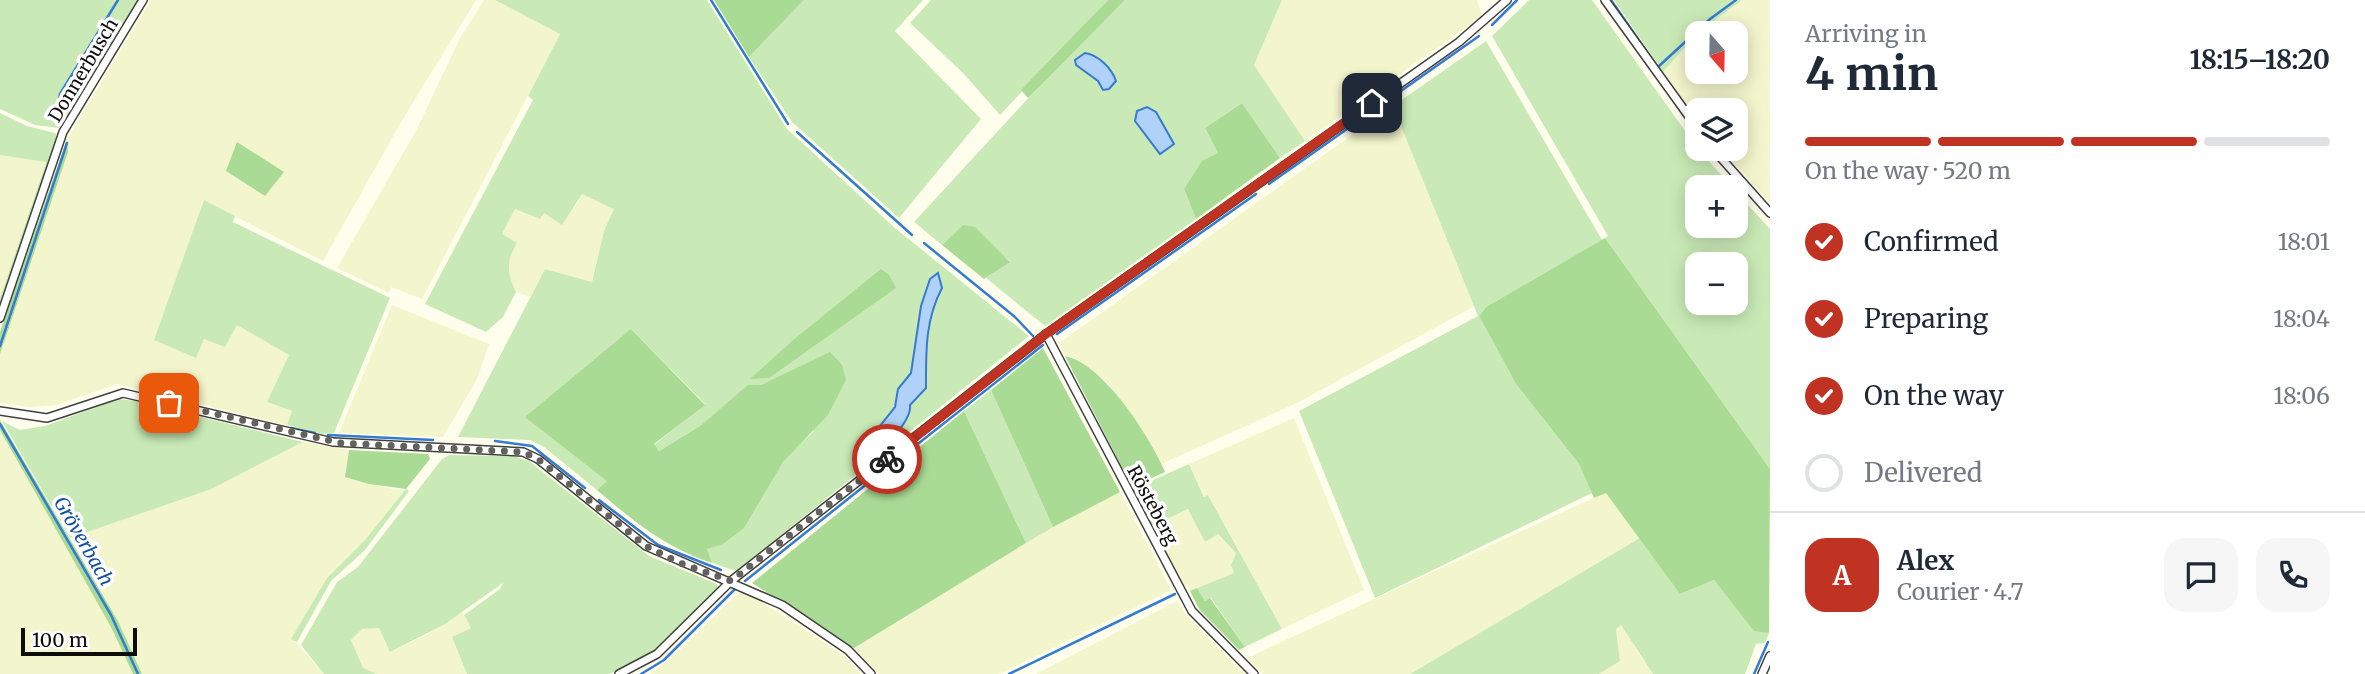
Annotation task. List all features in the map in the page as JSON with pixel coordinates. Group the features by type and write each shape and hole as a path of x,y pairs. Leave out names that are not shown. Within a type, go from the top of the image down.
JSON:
{"street":[{"name":"Donnerbusch","path":"0,318 63,132 143,0"},
{"path":"620,674 642,665 664,648 731,581 1046,334 1459,42 1507,0"},
{"path":"1605,0 1685,111"},
{"path":"1724,161 1770,213"},
{"name":"Rösteberg","path":"1046,334 1192,611 1254,674"},
{"path":"0,411 47,418 107,396 127,393 340,443 523,452 538,459 646,546 680,563 731,581 782,606 848,650 871,674"},
{"path":"1762,674 1770,656"}],"green space":[{"path":"0,0 139,0 59,128 35,125 0,109"},
{"path":"151,0 476,0 401,122 323,261 203,200 178,349 196,358 204,339 236,324 289,355 267,402 292,411 287,425 117,384 56,405 29,407 0,403 0,354 68,152 67,139"},
{"path":"484,0 495,0 560,34 422,299 391,287 389,293 337,268 417,129 460,38"},
{"path":"495,0 707,0 787,129 895,228 1029,336 736,571 712,563 706,549 734,535 744,525 783,462 814,431 787,374 761,385 748,386 700,426 659,451 654,445 705,404 631,329 608,481 597,490 544,447 530,440 458,437 545,269 592,282 604,231 614,209 582,194 562,225 544,213 540,219 515,209 502,234 517,243 509,267 516,292 503,317 486,332 425,304 533,100 528,96 560,34"},
{"path":"714,0 804,0 749,57"},
{"path":"804,0 923,0 895,31 981,119 899,218 792,122 749,57"},
{"path":"931,0 1108,0 1000,115 963,73 910,23"},
{"path":"1108,0 1125,0 1028,98 1021,90"},
{"path":"1125,0 1282,0 1254,65 1305,141 1280,158 1242,103 1205,128 1218,153 1184,189 1196,219 1045,326 986,278 1010,261 963,225 942,245 914,222 1058,66"},
{"path":"1282,0 1477,0 1482,16 1305,141 1254,65"},
{"path":"1529,0 1592,0 1685,131 1685,161 1709,161 1721,175 1685,175 1685,238 1748,238 1748,205 1770,229 1770,469 1605,238 1608,236 1492,36"},
{"path":"1614,0 1742,0 1714,21 1685,21 1685,47 1663,72"},
{"path":"1742,0 1770,0 1770,203 1748,179 1748,175 1745,175 1732,161 1748,161 1748,98 1685,98 1685,102 1663,72 1685,48 1685,84 1748,84 1748,21 1715,21"},
{"path":"1486,41 1602,240 1486,307 1479,316 1516,384 1579,464 1592,493 1375,598 1299,411 1478,316 1393,106"},
{"path":"1242,103 1280,158 1196,219 1184,189 1202,161 1218,153 1205,128"},
{"path":"1393,106 1475,303 1473,307 1297,403 1161,464 1108,383 1075,358 1065,356 1059,343"},
{"path":"0,113 27,126 55,133 58,138 0,312 0,298 46,162 0,155"},
{"path":"67,139 68,152 0,354 0,332"},
{"path":"237,142 284,172 265,196 226,171"},
{"path":"0,155 46,161 0,298"},
{"path":"582,193 615,209 604,231 592,282 545,269 530,297 516,292 509,277 508,264 512,251 502,234 515,209 539,219 544,212 575,208"},
{"path":"204,200 235,216 233,222 390,298 334,433 323,434 287,425 292,411 267,402 289,355 237,325 225,347 204,339 196,358 154,340"},
{"path":"963,225 975,227 1010,262 984,279 942,245"},
{"path":"1605,238 1770,469 1769,633 1754,631 1714,580 1680,594 1606,493 1594,498 1579,464 1516,384 1479,316 1486,307"},
{"path":"881,269 889,275 896,288 769,378 750,379 792,341"},
{"path":"392,305 489,344 477,379 443,437 339,433"},
{"path":"631,329 705,405 654,444 659,451 700,426 748,385 761,385 830,352 842,365 846,380 828,415 783,462 744,528 723,544 707,549 712,563 680,550 651,533 624,512 597,490 607,481 525,417"},
{"path":"1043,348 1120,492 1053,527 991,390"},
{"path":"1065,356 1095,372 1110,387 1137,422 1165,472 1132,487"},
{"path":"991,390 1053,527 1026,543 964,411"},
{"path":"118,399 136,401 303,442 209,490 70,538 2,421 20,430 45,426"},
{"path":"964,411 1026,543 854,648 752,583"},
{"path":"1294,418 1364,590 1282,629 1209,496 1205,497 1189,464"},
{"path":"0,420 118,621 142,674 133,674 111,627 0,430"},
{"path":"0,430 111,627 133,674 0,674"},
{"path":"303,442 349,450 345,477 395,490 406,489 365,540 327,578 292,638 324,674 142,674 118,621 70,538 209,490"},
{"path":"349,450 428,454 430,459 406,489 369,484 345,477"},
{"path":"449,455 513,456 529,461 649,556 717,584 717,590 644,660 608,674 467,674 452,637 471,628 464,615 500,589 503,583 445,624 390,652 379,628 362,629 351,640 363,668 377,674 324,674 301,645 337,582 358,567 442,459"},
{"path":"1189,464 1204,497 1208,495 1282,629 1245,647 1211,598 1205,601 1197,588 1234,573 1231,565 1236,553 1218,534 1205,542 1188,509 1153,526 1133,489"},
{"path":"406,489 409,491 365,550 331,581 297,642 291,639 327,578 365,540"},
{"path":"1120,492 1171,590 999,674 879,674 854,648 1080,510"},
{"path":"1606,492 1640,538 1410,674 1263,674 1247,658"},
{"path":"1189,509 1205,542 1217,534 1236,553 1233,559 1234,573 1190,591 1187,585 1182,586 1153,526"},
{"path":"1640,538 1680,594 1714,580 1754,630 1769,633 1765,643 1756,644 1745,674 1653,674 1621,625 1616,629 1620,661 1599,674 1410,674"},
{"path":"1197,588 1205,601 1210,598 1245,647 1239,650 1199,609 1190,591"},
{"path":"740,592 765,604 846,657 861,674 650,674 672,657"},
{"path":"1177,601 1186,615 1244,674 1036,674"},
{"path":"462,612 471,628 452,637 467,674 377,674 363,669 351,640 362,629 379,628 390,652 426,635"},
{"path":"1621,624 1653,674 1599,674 1620,661 1616,628"}],"water":[{"path":"1085,53 1100,60 1111,72 1116,81 1109,89 1103,90 1098,81 1076,65 1075,60"},
{"path":"1147,107 1156,112 1174,144 1160,154 1135,121 1137,111"},
{"path":"938,273 942,288 929,324 926,388 910,405 906,420 892,438 875,452 860,458 864,446 895,407 898,389 911,373 921,306 930,279"}],"waterway":[{"name":"Gröverbach","path":"62,123 58,105 60,94 118,0"},
{"path":"711,0 788,124"},
{"name":"Gröverbach","path":"1492,25 1517,0"},
{"path":"1611,0 1654,62"},
{"path":"1658,67 1710,19 1736,0"},
{"name":"Gröverbach","path":"1269,184 1479,36"},
{"path":"797,132 912,235"},
{"name":"Gröverbach","path":"0,346 67,143"},
{"name":"Gröverbach","path":"1057,334 1256,194"},
{"path":"924,243 1015,317 1033,336"},
{"name":"Gröverbach","path":"881,473 1043,345"},
{"name":"Gröverbach","path":"0,424 111,615 138,674"},
{"path":"291,428 315,433"},
{"path":"328,435 433,440"},
{"path":"495,441 532,446 585,488"},
{"name":"Gröverbach","path":"745,581 873,479"},
{"path":"599,500 658,545 721,570"},
{"name":"Gröverbach","path":"641,674 664,660 735,589"},
{"path":"1009,674 1175,594"},
{"path":"1754,674 1768,642"}],"way so far":[{"path":"169,403 340,443 523,452 538,459 646,546 680,563 731,581 887,459"}],"route":[{"path":"887,459 1046,334 1372,103"}]}
